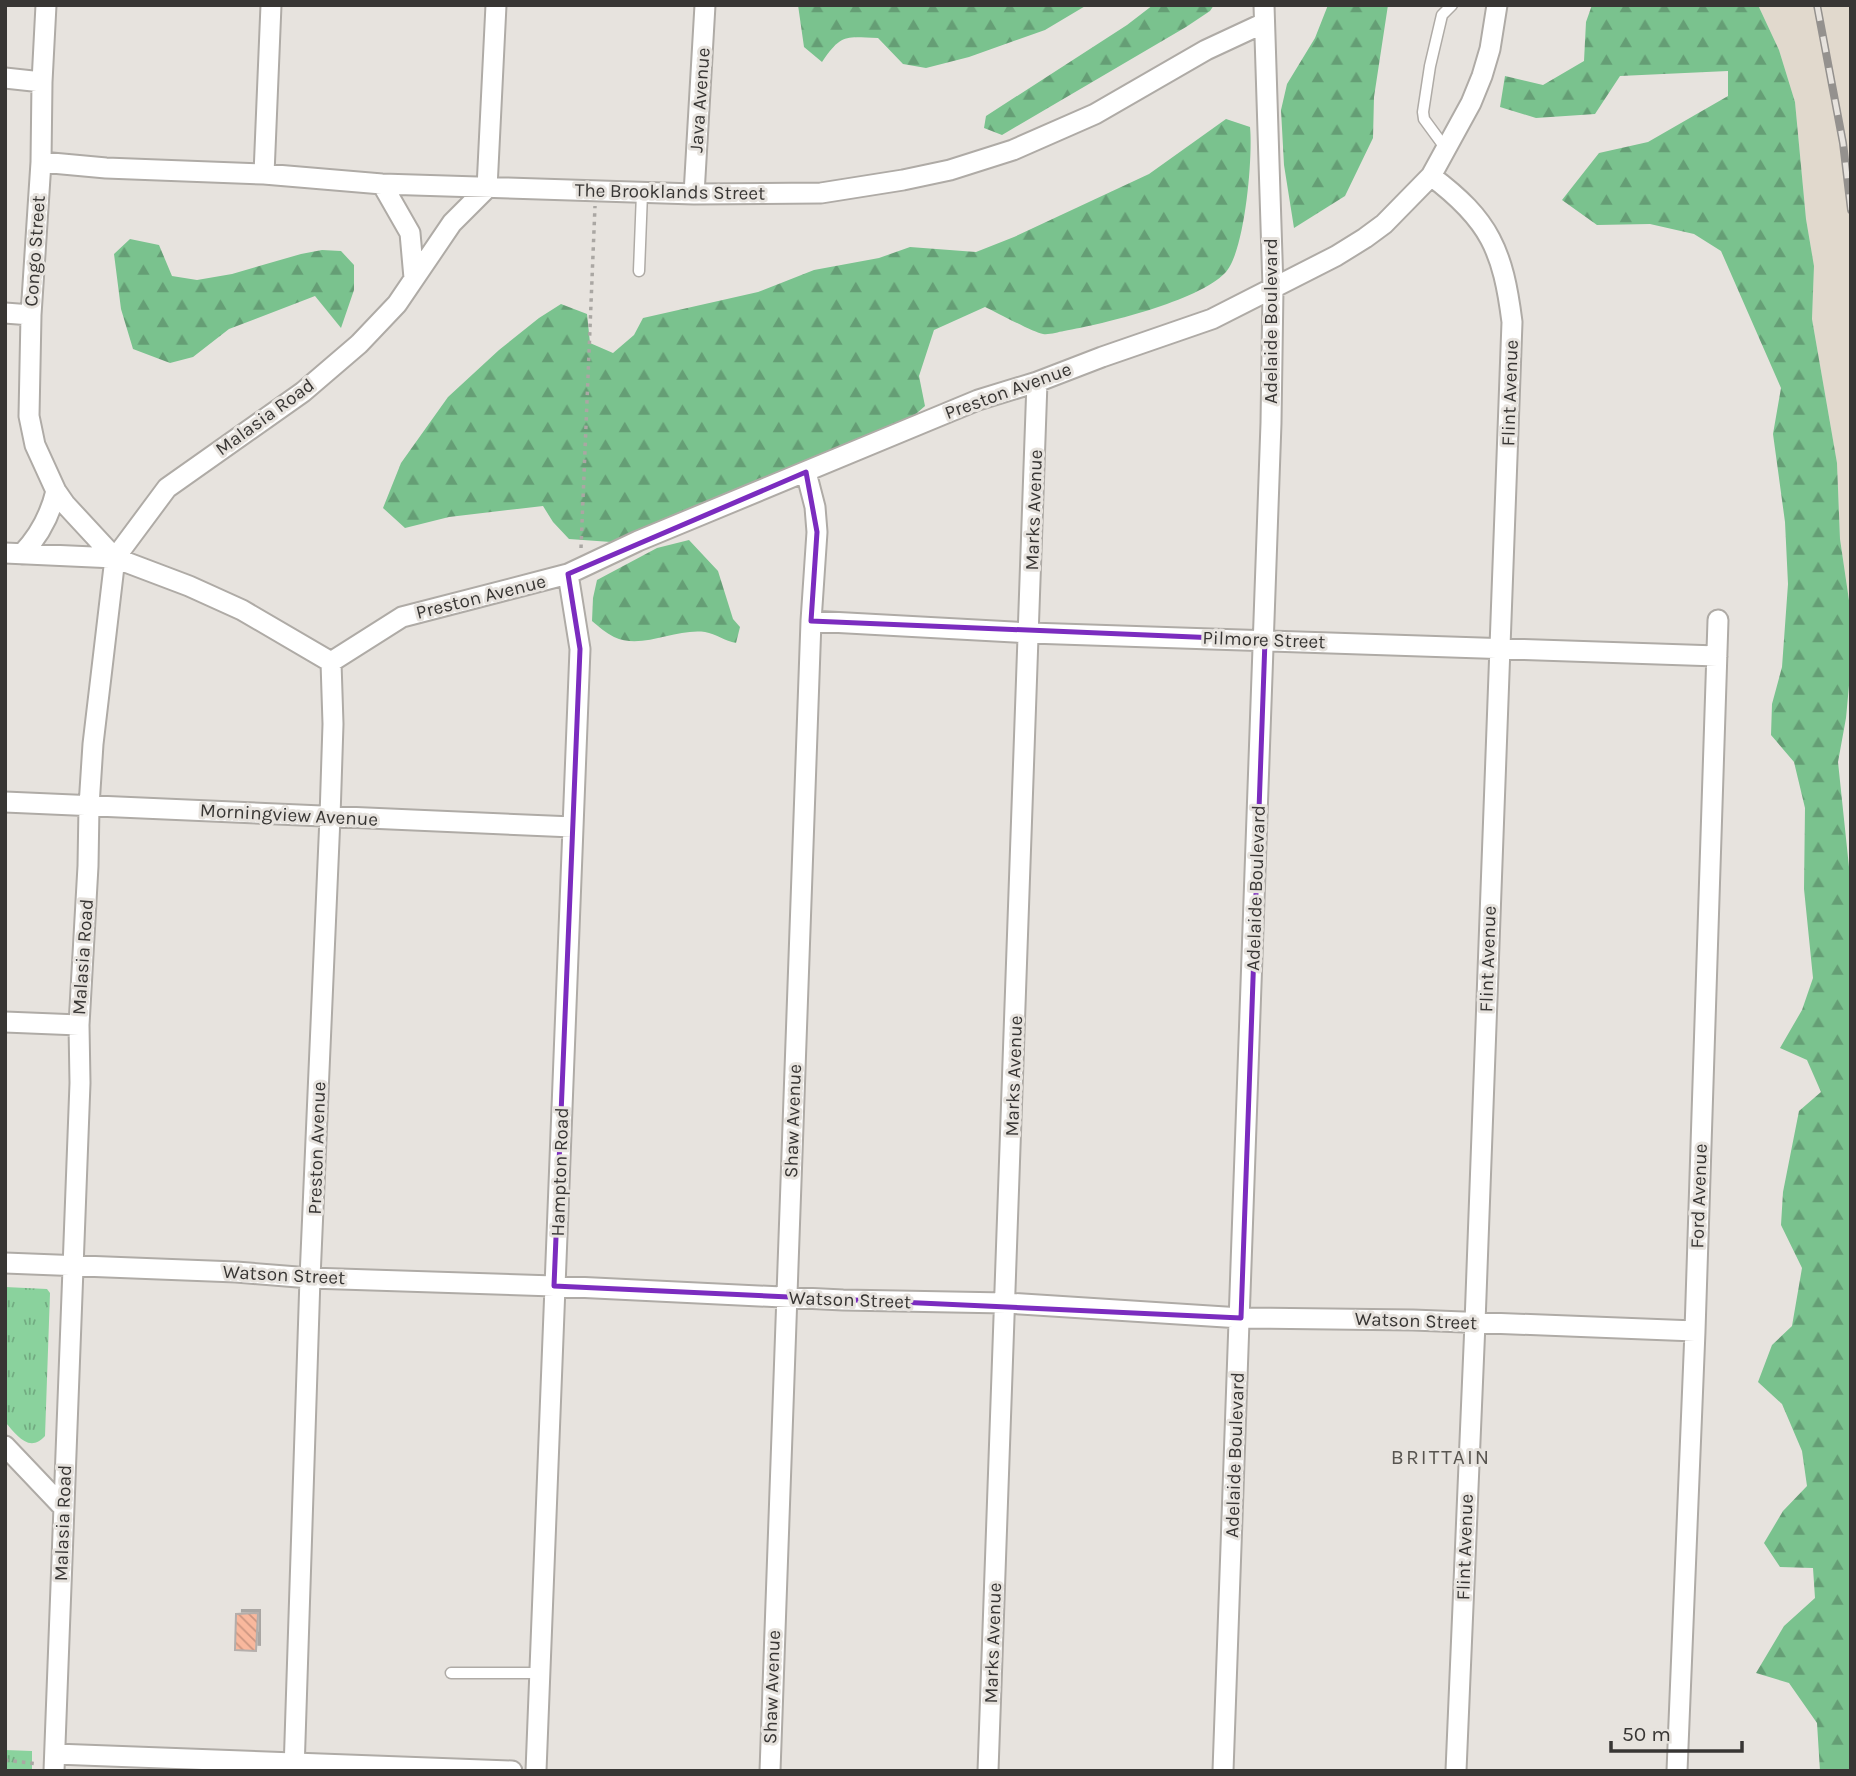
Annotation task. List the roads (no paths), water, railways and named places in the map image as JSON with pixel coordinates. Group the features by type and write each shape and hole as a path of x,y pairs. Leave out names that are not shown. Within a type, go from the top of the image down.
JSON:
{"street":[{"name":"Congo Street","path":"47,5 29,416 35,445 56,491 65,504 115,558 189,586 242,610 331,662"},
{"path":"264,174 271,5"},
{"path":"487,188 496,5"},
{"name":"Java Avenue","path":"694,194 705,5"},
{"name":"Preston Avenue","path":"295,1767 310,1278 330,817 333,724 331,662 402,617 574,572 638,541 978,400 1037,382 1193,326 1273,288 1365,239 1384,224 1431,176 1446,150 1482,76 1490,49 1497,5"},
{"name":"The Brooklands Street","path":"41,162 106,168 264,174 382,184 642,193 821,193 903,180 985,159 1040,139 1137,92 1264,14"},
{"name":"Adelaide Boulevard","path":"1223,1771 1265,640 1273,288 1264,14"},
{"path":"5,78 42,82"},
{"name":"Flint Avenue","path":"1431,176 1458,196 1483,226 1498,254 1506,281 1512,349 1456,1771"},
{"path":"382,184 410,233 414,278"},
{"name":"Malasia Road","path":"55,1764 80,1083 79,1025 89,806 93,744 115,558 167,488 330,370 397,304 452,223 487,188"},
{"path":"5,313 32,315"},
{"name":"Marks Avenue","path":"988,1771 1037,382"},
{"name":"Shaw Avenue","path":"770,1771 811,621 817,532 815,507 806,472"},
{"path":"14,553 41,530 51,510 56,491"},
{"path":"14,553 115,558"},
{"name":"Hampton Road","path":"536,1771 580,649 574,572"},
{"name":"Ford Avenue","path":"1676,1771 1695,1331 1718,620"},
{"name":"Pilmore Street","path":"811,621 1030,633 1717,656"},
{"name":"Morningview Avenue","path":"5,802 573,827"},
{"path":"5,1022 79,1025"},
{"name":"Watson Street","path":"5,1263 236,1272 310,1278 938,1303 1006,1303 1241,1318 1695,1331"},
{"path":"5,1447 63,1507"},
{"path":"55,1764 512,1771"}],"lane":[{"path":"1446,150 1424,119 1423,102 1442,15 1452,5"},
{"path":"639,271 642,193"},
{"path":"451,1673 541,1673"}],"railway":[{"path":"1817,5 1843,143 1851,210"}],"district":[{"name":"BRITTAIN","path":"1441,1457"}]}
